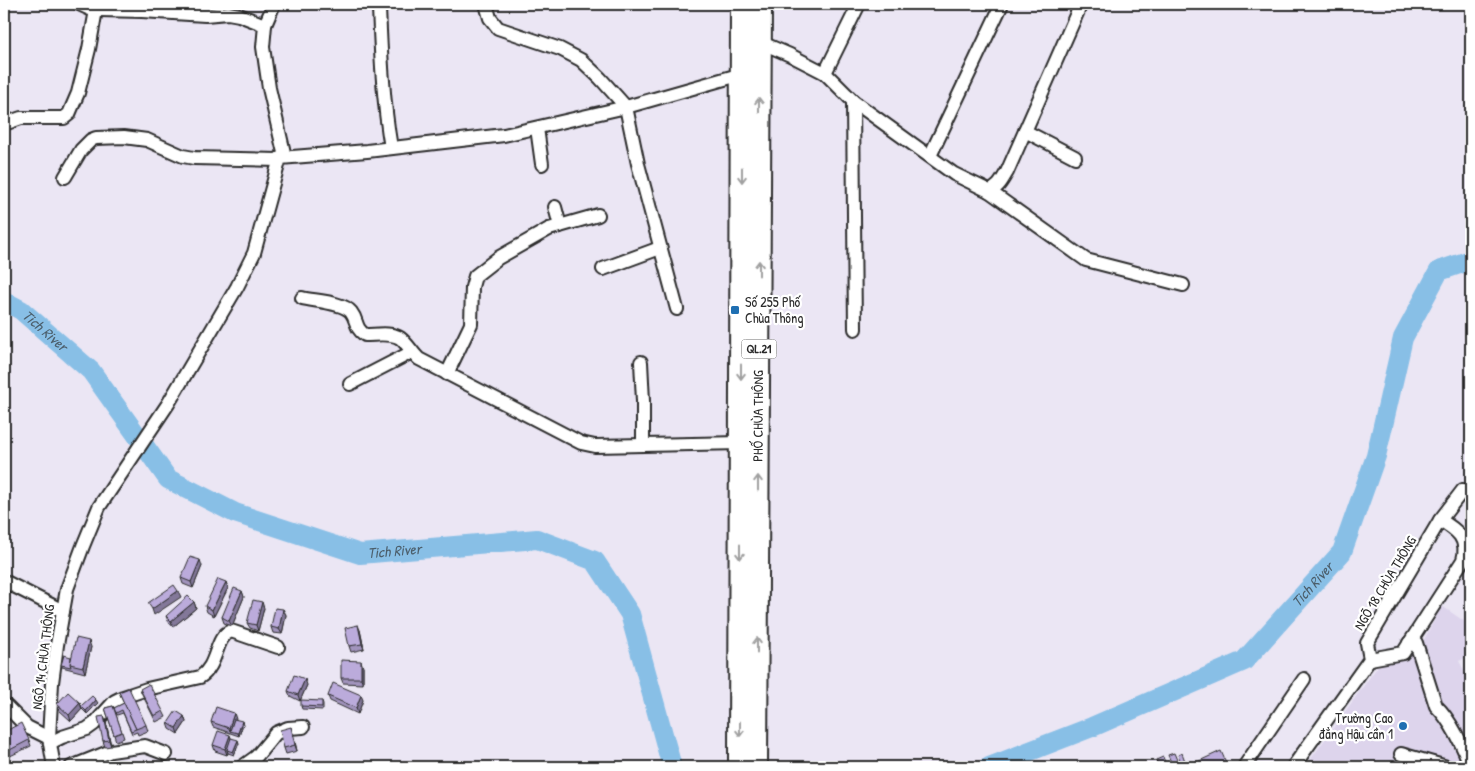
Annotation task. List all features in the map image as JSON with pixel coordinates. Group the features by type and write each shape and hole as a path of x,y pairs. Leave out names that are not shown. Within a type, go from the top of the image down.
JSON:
{"highway":[{"name":"PHỐ CHÙA THÔNG","path":"742,4 741,443 749,693 756,767"},
{"name":"PHỐ CHÙA THÔNG","path":"740,767 749,693 760,4"}],"street":[{"path":"80,4 96,10 239,15 265,25"},
{"path":"274,4 265,25 264,47 269,88 282,158"},
{"path":"486,4 490,18 498,28 560,49 580,60 600,78 626,107 638,164 677,309"},
{"path":"825,73 859,4"},
{"path":"930,156 1002,4"},
{"path":"989,190 998,186 1007,172 1081,4"},
{"path":"379,8 383,86 391,148"},
{"path":"4,124 21,118 64,118 69,114 76,100 83,76 96,10"},
{"path":"760,42 825,73 853,100 954,174 989,190 1086,260 1183,285"},
{"path":"66,177 81,150 91,140 96,138 124,137 147,140 183,156 194,158 282,158 391,148 504,135 626,107 742,74"},
{"path":"853,100 855,329"},
{"path":"537,128 542,164"},
{"path":"1025,131 1075,157"},
{"name":"NGÕ 14 CHÙA THÔNG","path":"54,767 49,741 52,683 57,645 67,589 89,530 99,507 168,404 237,287 254,253 282,158"},
{"path":"555,207 560,226"},
{"path":"447,374 470,324 472,314 472,281 475,276 498,258 531,239 560,226 598,215"},
{"path":"603,269 660,248"},
{"path":"302,298 344,306 351,312 358,329 365,336 378,334 401,339 419,359 582,443 595,446 741,443"},
{"path":"350,384 412,352"},
{"path":"641,362 643,401 642,445"},
{"name":"NGÕ 18 CHÙA THÔNG","path":"1370,659 1367,643 1440,520 1463,490"},
{"path":"1292,767 1370,659 1404,653 1462,560 1465,549 1461,536 1440,520"},
{"path":"4,581 63,611"},
{"path":"4,706 27,727 49,741 94,724 123,697 147,689 200,677 207,673 220,642 226,633 231,631 278,647"},
{"path":"1410,643 1416,642 1436,706 1443,713 1470,767"},
{"path":"1244,767 1304,679"},
{"path":"242,767 256,757 276,733 288,728 303,727"},
{"path":"70,767 110,750 145,746 166,754"},
{"path":"1401,754 1447,767"}],"shaded area":[{"name":"Trường Cao đẳng Hậu cần 1","path":"1442,606 1471,626 1471,655 1459,661 1471,684 1471,767 1305,767 1383,659 1419,649"}],"building":[{"path":"190,557 200,560 191,582 181,578"},
{"path":"218,579 226,582 212,610 205,606"},
{"path":"174,585 178,591 152,609 148,603"},
{"path":"234,588 242,591 229,621 222,617"},
{"path":"188,596 194,602 171,621 166,616"},
{"path":"253,600 262,602 256,625 247,623"},
{"path":"275,608 283,609 279,629 271,627"},
{"path":"358,625 362,644 349,646 345,628"},
{"path":"76,638 89,641 83,667 70,664"},
{"path":"64,655 71,657 71,667 61,665"},
{"path":"341,660 361,661 361,678 341,678"},
{"path":"294,675 305,679 298,695 288,691"},
{"path":"333,683 361,695 356,708 328,696"},
{"path":"149,684 163,711 154,716 140,689"},
{"path":"129,688 146,725 136,729 119,692"},
{"path":"68,692 80,703 69,715 57,704"},
{"path":"92,696 96,700 86,711 81,706"},
{"path":"301,700 322,701 322,707 301,706"},
{"path":"124,703 136,729 131,731 122,710 116,713 114,708"},
{"path":"113,706 122,732 114,735 105,708"},
{"path":"216,707 234,713 229,728 211,722"},
{"path":"176,711 184,716 176,728 168,723"},
{"path":"104,716 109,740 103,741 98,717"},
{"path":"234,719 242,721 238,733 230,731"},
{"path":"21,723 29,740 4,753 4,732"},
{"path":"291,727 295,745 284,748 280,730"},
{"path":"218,731 230,735 225,749 213,745"},
{"path":"231,738 238,740 233,752 227,750"},
{"path":"1221,751 1228,767 1199,767 1197,762"},
{"path":"1174,753 1180,767 1173,767 1168,755"},
{"path":"1182,753 1185,761 1188,760 1191,767 1183,767 1178,755"},
{"path":"1163,757 1167,767 1159,767 1156,760"}],"waterway":[{"name":"Tich River","path":"989,767 1092,727 1244,661 1342,552 1376,456 1403,338 1439,271 1471,260"},
{"name":"Tich River","path":"4,301 21,310 91,371 168,479 235,513 360,554 537,539 595,561 630,614 672,767"}],"place":[{"name":"Số 255 Phố Chùa Thông","path":"735,310"},
{"name":"Trường Cao đẳng Hậu cần 1","path":"1403,726"}]}
